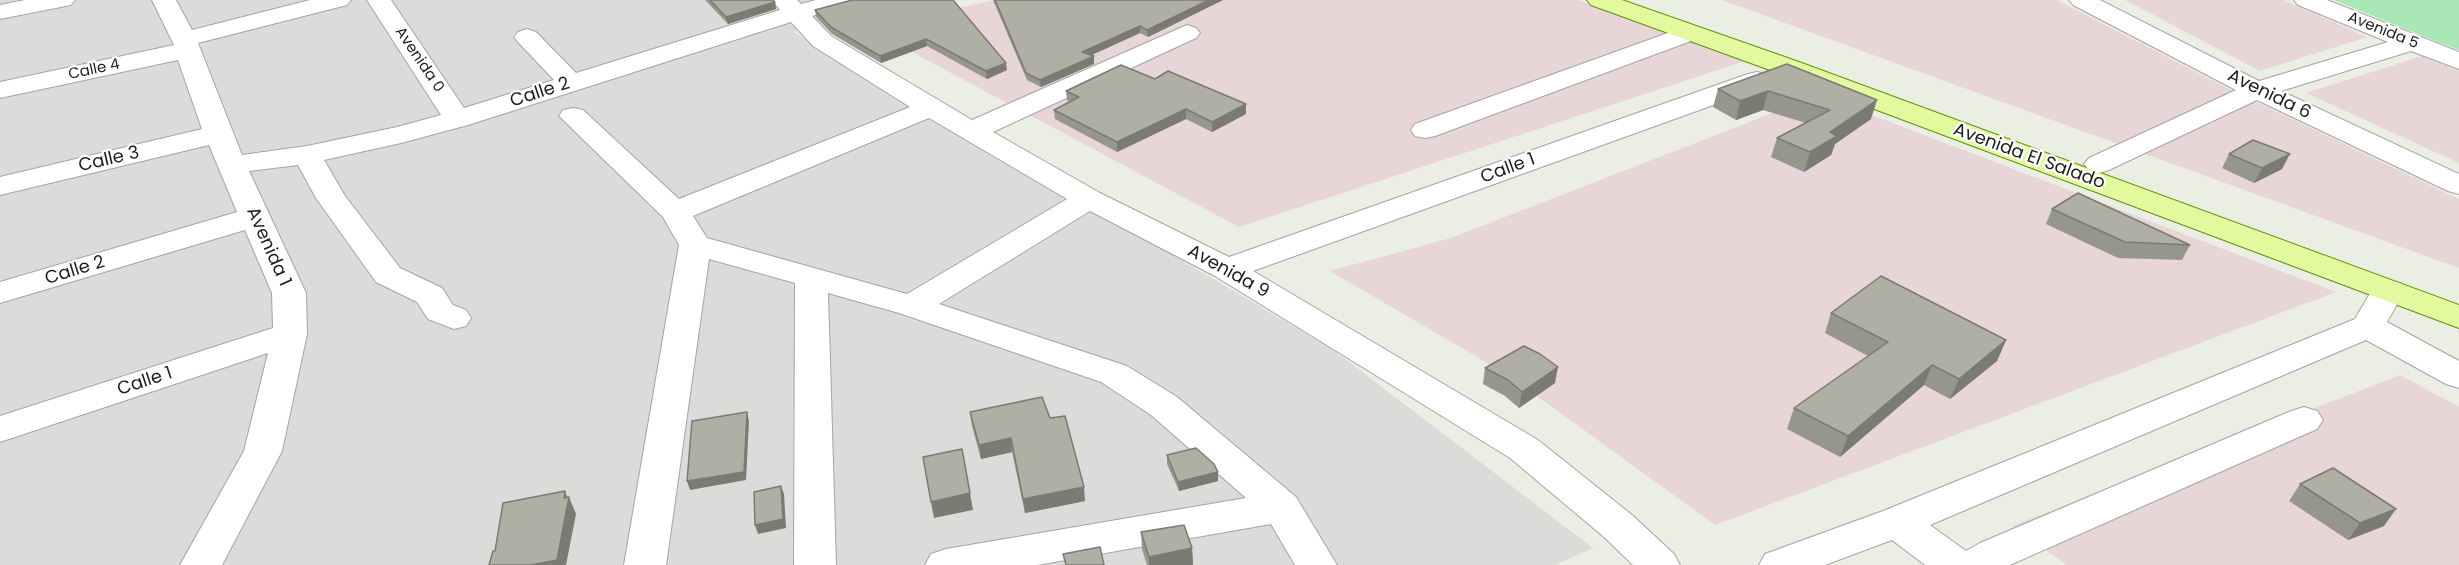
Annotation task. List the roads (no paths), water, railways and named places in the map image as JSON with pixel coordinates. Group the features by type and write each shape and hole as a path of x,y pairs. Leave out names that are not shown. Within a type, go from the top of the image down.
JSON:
{"main road":[{"name":"Avenida El Salado","path":"1599,0 1790,68 2459,317"},
{"name":"Avenida El Salado","path":"1653,0 2459,297"}],"street":[{"path":"0,12 63,0"},
{"name":"Avenida 1","path":"164,0 186,45 218,134 289,293 290,334 262,451 201,565"},
{"name":"Calle 4","path":"0,90 186,45 339,0"},
{"name":"Avenida 0","path":"379,0 458,119"},
{"name":"Calle 2","path":"232,165 307,155 401,135 458,119 572,99 789,6 843,0"},
{"name":"Avenida 6","path":"2081,0 2257,90 2459,185"},
{"name":"Avenida 5","path":"2306,0 2459,60"},
{"name":"Avenida 9","path":"789,6 822,41 931,108 1089,199 1227,269 1524,449 1618,526 1659,565"},
{"path":"971,131 1186,33"},
{"path":"1425,130 1690,33"},
{"path":"527,37 572,99 675,212 694,245 645,565"},
{"path":"2099,164 2257,90 2411,43"},
{"name":"Calle 1","path":"1227,269 1790,68"},
{"path":"675,212 931,108"},
{"name":"Calle 3","path":"0,186 218,134"},
{"path":"307,155 331,198 388,275 430,295 440,312 454,318"},
{"path":"911,306 1089,199"},
{"name":"Calle 2","path":"0,293 254,217"},
{"path":"694,245 911,306 1114,374 1164,406 1282,507 1316,565"},
{"path":"811,278 815,565"},
{"path":"1780,565 1897,522 2368,326 2388,290"},
{"path":"2368,326 2459,376"},
{"name":"Calle 1","path":"0,429 290,334"},
{"path":"1977,565 1995,554 2304,420"},
{"path":"946,565 1282,507"},
{"path":"1897,522 1955,565"}]}
